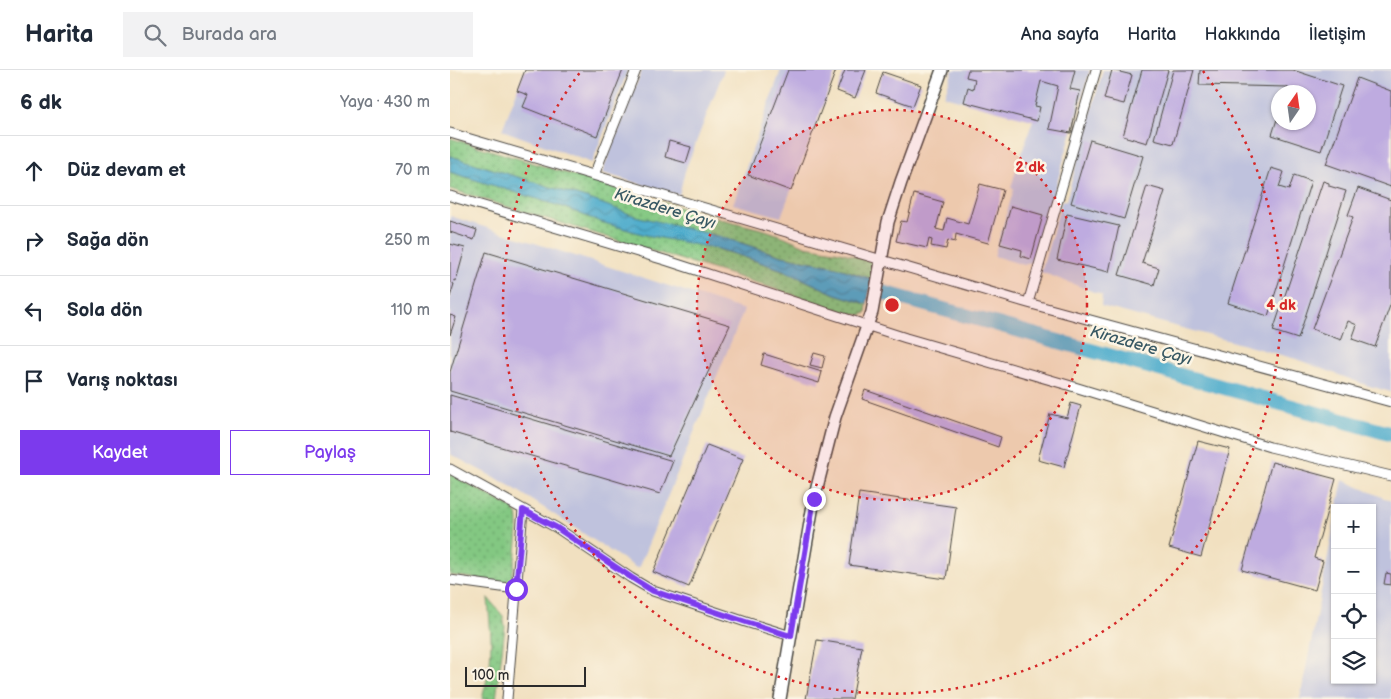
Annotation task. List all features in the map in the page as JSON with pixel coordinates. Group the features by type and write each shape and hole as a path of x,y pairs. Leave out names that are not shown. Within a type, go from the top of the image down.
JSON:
{"street":[{"path":"594,175 636,70"},
{"path":"780,699 814,499 835,417 872,312 886,230 893,207 942,70"},
{"path":"1028,303 1096,70"},
{"path":"450,133 1028,303 1391,402"},
{"path":"450,196 668,261 906,338 1068,384 1270,447 1391,476"},
{"path":"450,469 557,528 653,591 791,636"},
{"path":"506,699 523,510"},
{"path":"450,580 516,589"}],"shaded area":[{"path":"525,70 628,70 592,163 502,130"},
{"path":"642,70 724,70 685,171 679,195 602,173"},
{"path":"781,70 836,70 781,217 733,204"},
{"path":"953,70 1090,70 1034,261 1024,265 994,256 1014,189 1011,188 1017,167 1033,120 944,96"},
{"path":"1103,70 1391,70 1391,392 1366,385 1296,359 1101,306 1102,295 1041,272 1062,200 1066,201"},
{"path":"450,216 744,310 638,569 512,487 450,454"},
{"path":"1343,480 1391,501 1391,699 1300,699 1331,540 1331,684 1376,684 1376,504 1338,504"}],"green space":[{"path":"450,138 697,213 765,230 805,246 840,252 875,262 872,279 833,266 782,256 722,237 635,216 592,200 450,156"},
{"path":"450,172 563,207 601,222 646,235 718,249 783,270 835,294 867,304 866,313 862,315 851,314 735,276 450,189"},
{"path":"450,474 512,508 517,514 518,527 514,568 510,580 504,582 450,575"},
{"path":"488,598 503,616 505,627 496,699 482,699 490,667 491,639"}],"water":[{"path":"450,156 592,200 635,216 722,237 782,256 833,266 872,279 867,304 835,294 783,270 738,255 718,249 646,235 450,172"}],"building":[{"path":"525,70 623,70 597,136 523,107 528,95 517,91"},
{"path":"788,70 836,70 791,191 748,175"},
{"path":"845,70 866,70 855,98 837,91"},
{"path":"968,70 1075,70 1070,89 1080,91 1071,133 1049,129 1058,86 1041,81 1035,106 1040,107 1037,121 964,102 968,87 973,89 975,79 966,77"},
{"path":"1112,70 1132,75 1124,104 1104,99"},
{"path":"1142,70 1168,70 1147,143 1123,136"},
{"path":"1173,70 1194,70 1173,144 1154,139"},
{"path":"1200,70 1293,70 1342,86 1321,151 1272,135 1274,130 1316,130 1316,85 1271,85 1271,87 1199,85"},
{"path":"883,72 921,85 913,106 876,93"},
{"path":"1357,78 1391,91 1391,187 1326,164"},
{"path":"1090,140 1143,156 1124,219 1071,203"},
{"path":"669,141 691,147 686,163 665,157"},
{"path":"1271,168 1284,172 1279,187 1289,190 1294,175 1311,181 1268,316 1228,303"},
{"path":"1323,181 1329,183 1329,186 1346,191 1298,339 1273,331"},
{"path":"980,184 1003,190 988,243 956,234 955,242 948,240 946,249 931,246 932,240 929,239 927,248 896,241 901,221 907,222 914,194 943,202 936,229 944,231 947,218 968,224"},
{"path":"1147,186 1165,191 1142,263 1159,268 1154,285 1119,275"},
{"path":"1358,188 1391,200 1391,303 1375,347 1352,339 1357,325 1348,321 1341,340 1312,329 1353,217 1348,215"},
{"path":"1011,206 1043,215 1031,259 1021,256 1022,250 1000,244"},
{"path":"1067,214 1119,226 1109,272 1057,260"},
{"path":"450,221 477,230 474,240 450,232"},
{"path":"450,244 465,248 450,297"},
{"path":"486,252 730,325 669,456 450,391 450,372"},
{"path":"450,315 456,317 450,335"},
{"path":"814,353 825,356 822,368 810,365"},
{"path":"764,354 822,372 819,383 761,365"},
{"path":"865,390 1001,437 998,447 862,399"},
{"path":"450,395 673,461 660,494 450,432"},
{"path":"1071,403 1081,406 1064,467 1038,460 1050,414 1067,418"},
{"path":"1198,441 1230,449 1201,557 1169,548"},
{"path":"707,445 743,459 689,587 653,572"},
{"path":"1272,462 1336,479 1314,558 1323,561 1315,590 1242,570"},
{"path":"859,493 956,507 946,579 849,565"},
{"path":"1386,573 1391,574 1391,585 1384,584"},
{"path":"817,640 862,647 852,699 806,699"}],"waterway":[{"name":"Kirazdere Çayı","path":"881,292 1391,434"}],"route":[{"path":"516,589 523,510 557,528 653,591 791,636 814,499"}]}
